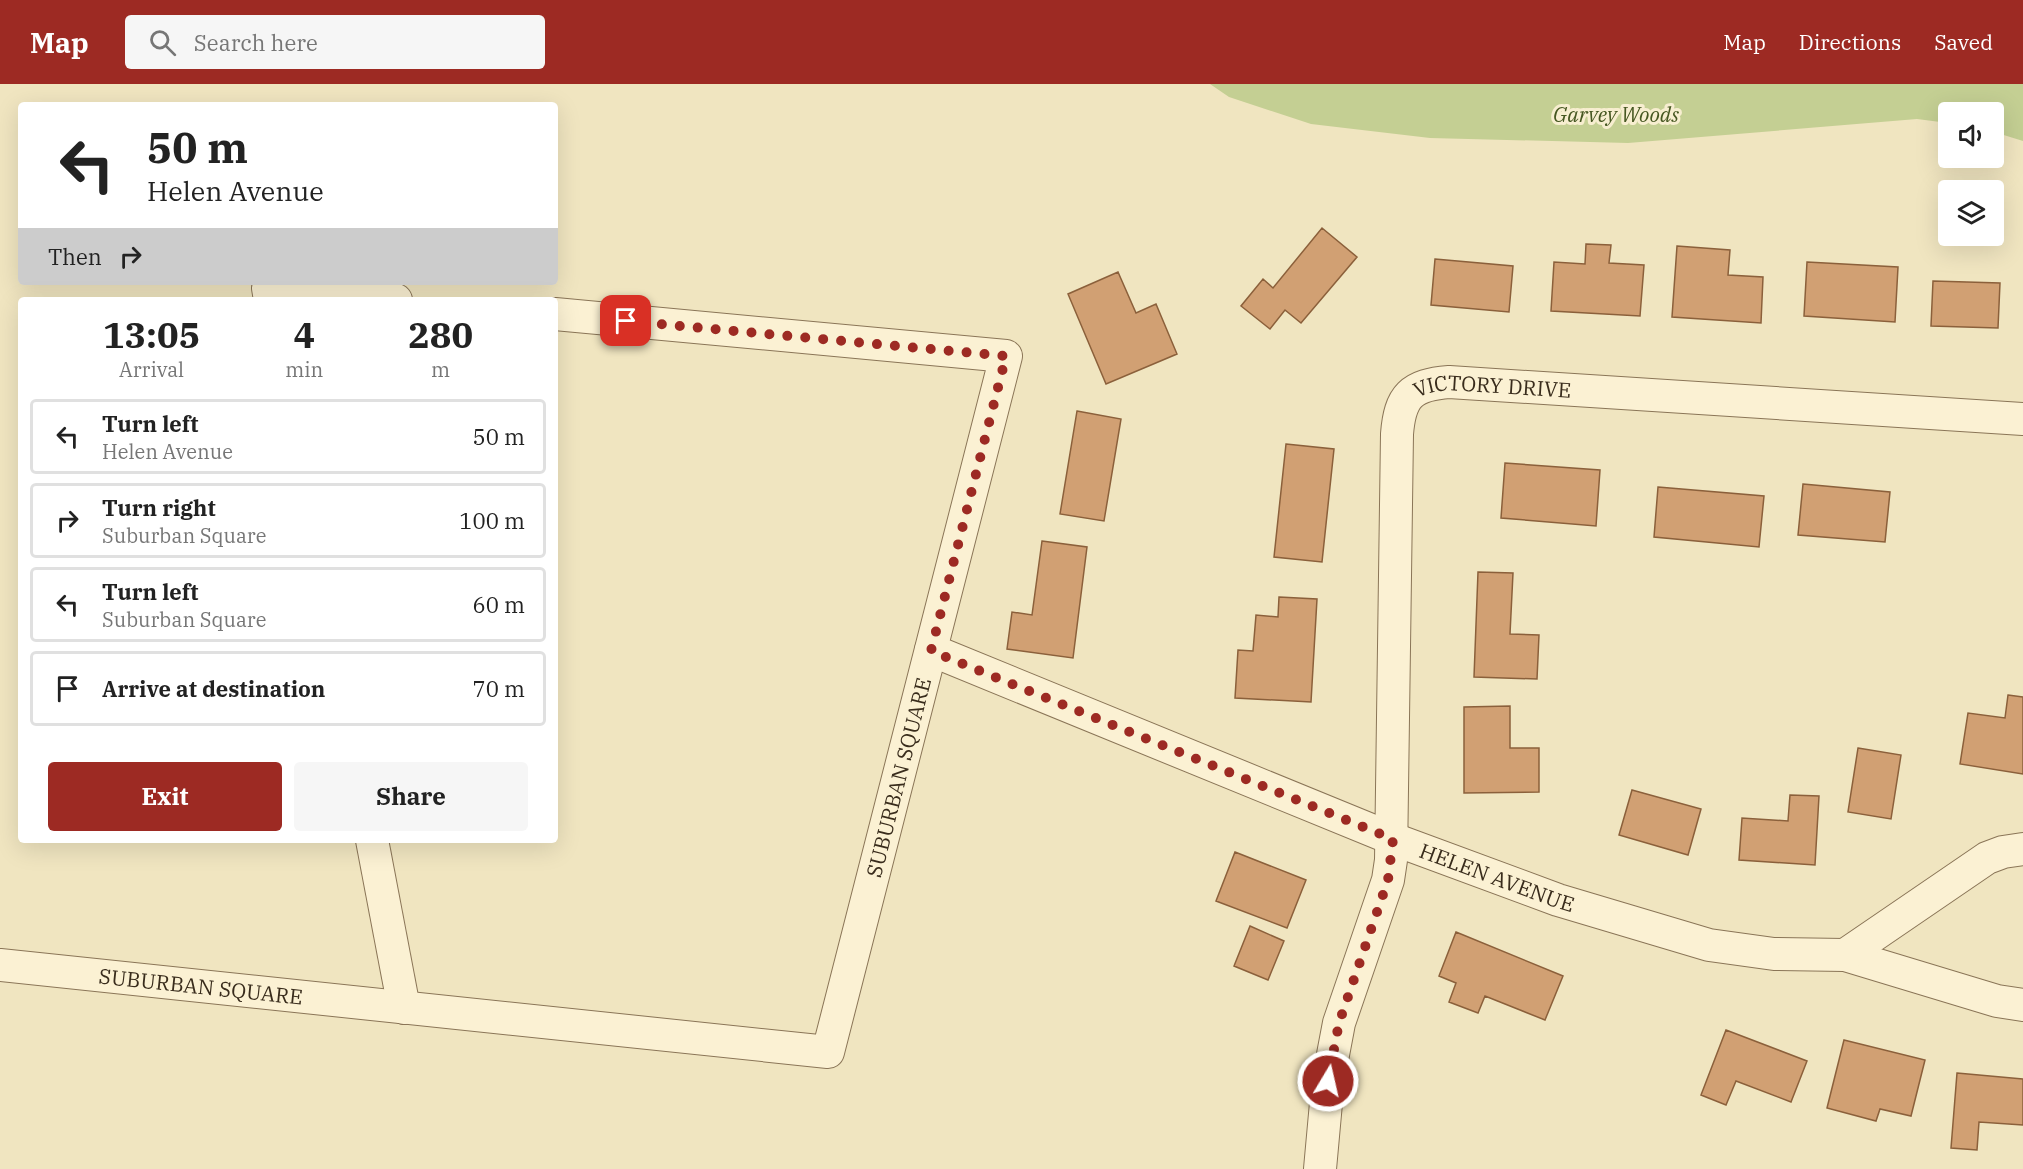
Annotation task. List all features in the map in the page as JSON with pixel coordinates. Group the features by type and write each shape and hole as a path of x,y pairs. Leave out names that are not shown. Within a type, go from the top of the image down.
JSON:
{"street":[{"path":"270,297 268,288 364,297"},
{"name":"SUBURBAN SQUARE","path":"0,966 828,1052 1006,356 558,315"},
{"name":"VICTORY DRIVE","path":"1320,1169 1332,1051 1339,1023 1388,880 1393,839 1397,434 1398,416 1404,400 1416,388 1449,382 2023,419"},
{"name":"HELEN AVENUE","path":"931,651 1393,839 1558,900 1709,945 1774,954 1845,955 1997,1001 2023,1005"},
{"path":"373,843 404,1008"},
{"path":"1845,955 1987,858 2003,852 2023,849"}],"green space":[{"name":"Garvey Woods","path":"1210,84 2023,84 2023,141 2004,135 2004,102 1938,102 1938,122 1917,119 1628,143 1430,138 1311,124 1229,97"}],"building":[{"path":"1322,228 1357,257 1301,323 1285,310 1270,329 1241,306 1263,279 1273,288"},
{"path":"1586,244 1611,245 1609,263 1644,265 1640,316 1551,311 1554,262 1585,264"},
{"path":"1677,246 1730,250 1728,275 1763,277 1761,323 1672,317"},
{"path":"1435,259 1513,266 1509,312 1431,305"},
{"path":"1807,262 1898,267 1895,322 1804,316"},
{"path":"1118,272 1136,313 1156,304 1177,354 1106,384 1068,294"},
{"path":"1933,281 2000,283 1998,328 1931,326"},
{"path":"1077,411 1121,419 1104,521 1060,514"},
{"path":"1286,444 1334,449 1322,562 1274,557"},
{"path":"1505,463 1600,470 1596,526 1501,518"},
{"path":"1803,484 1890,492 1885,542 1798,535"},
{"path":"1658,487 1764,496 1759,547 1654,537"},
{"path":"1042,541 1087,547 1073,658 1007,649 1012,612 1032,615"},
{"path":"1478,572 1513,573 1510,634 1539,635 1537,679 1474,677"},
{"path":"1279,597 1317,599 1311,702 1235,698 1238,650 1253,651 1256,615 1278,617"},
{"path":"2008,695 2023,697 2023,774 1960,764 1968,713 2005,718"},
{"path":"1510,706 1510,748 1539,748 1539,792 1464,793 1464,707"},
{"path":"1858,748 1901,755 1891,819 1848,812"},
{"path":"1632,790 1701,809 1688,855 1619,835"},
{"path":"1790,795 1819,796 1815,865 1739,860 1742,818 1788,821"},
{"path":"1235,852 1306,880 1287,928 1216,901"},
{"path":"1250,926 1284,941 1268,980 1234,966"},
{"path":"1456,932 1563,976 1545,1020 1485,996 1478,1013 1449,1002 1456,983 1439,976"},
{"path":"1726,1030 1807,1061 1791,1102 1736,1081 1726,1105 1701,1095"},
{"path":"1844,1040 1925,1060 1911,1116 1880,1109 1876,1121 1827,1108"},
{"path":"1957,1073 2023,1079 2023,1125 1979,1122 1977,1150 1951,1148"}],"route":[{"path":"626,321 1006,356 931,651 1393,839 1388,880 1339,1023 1328,1081"}]}
